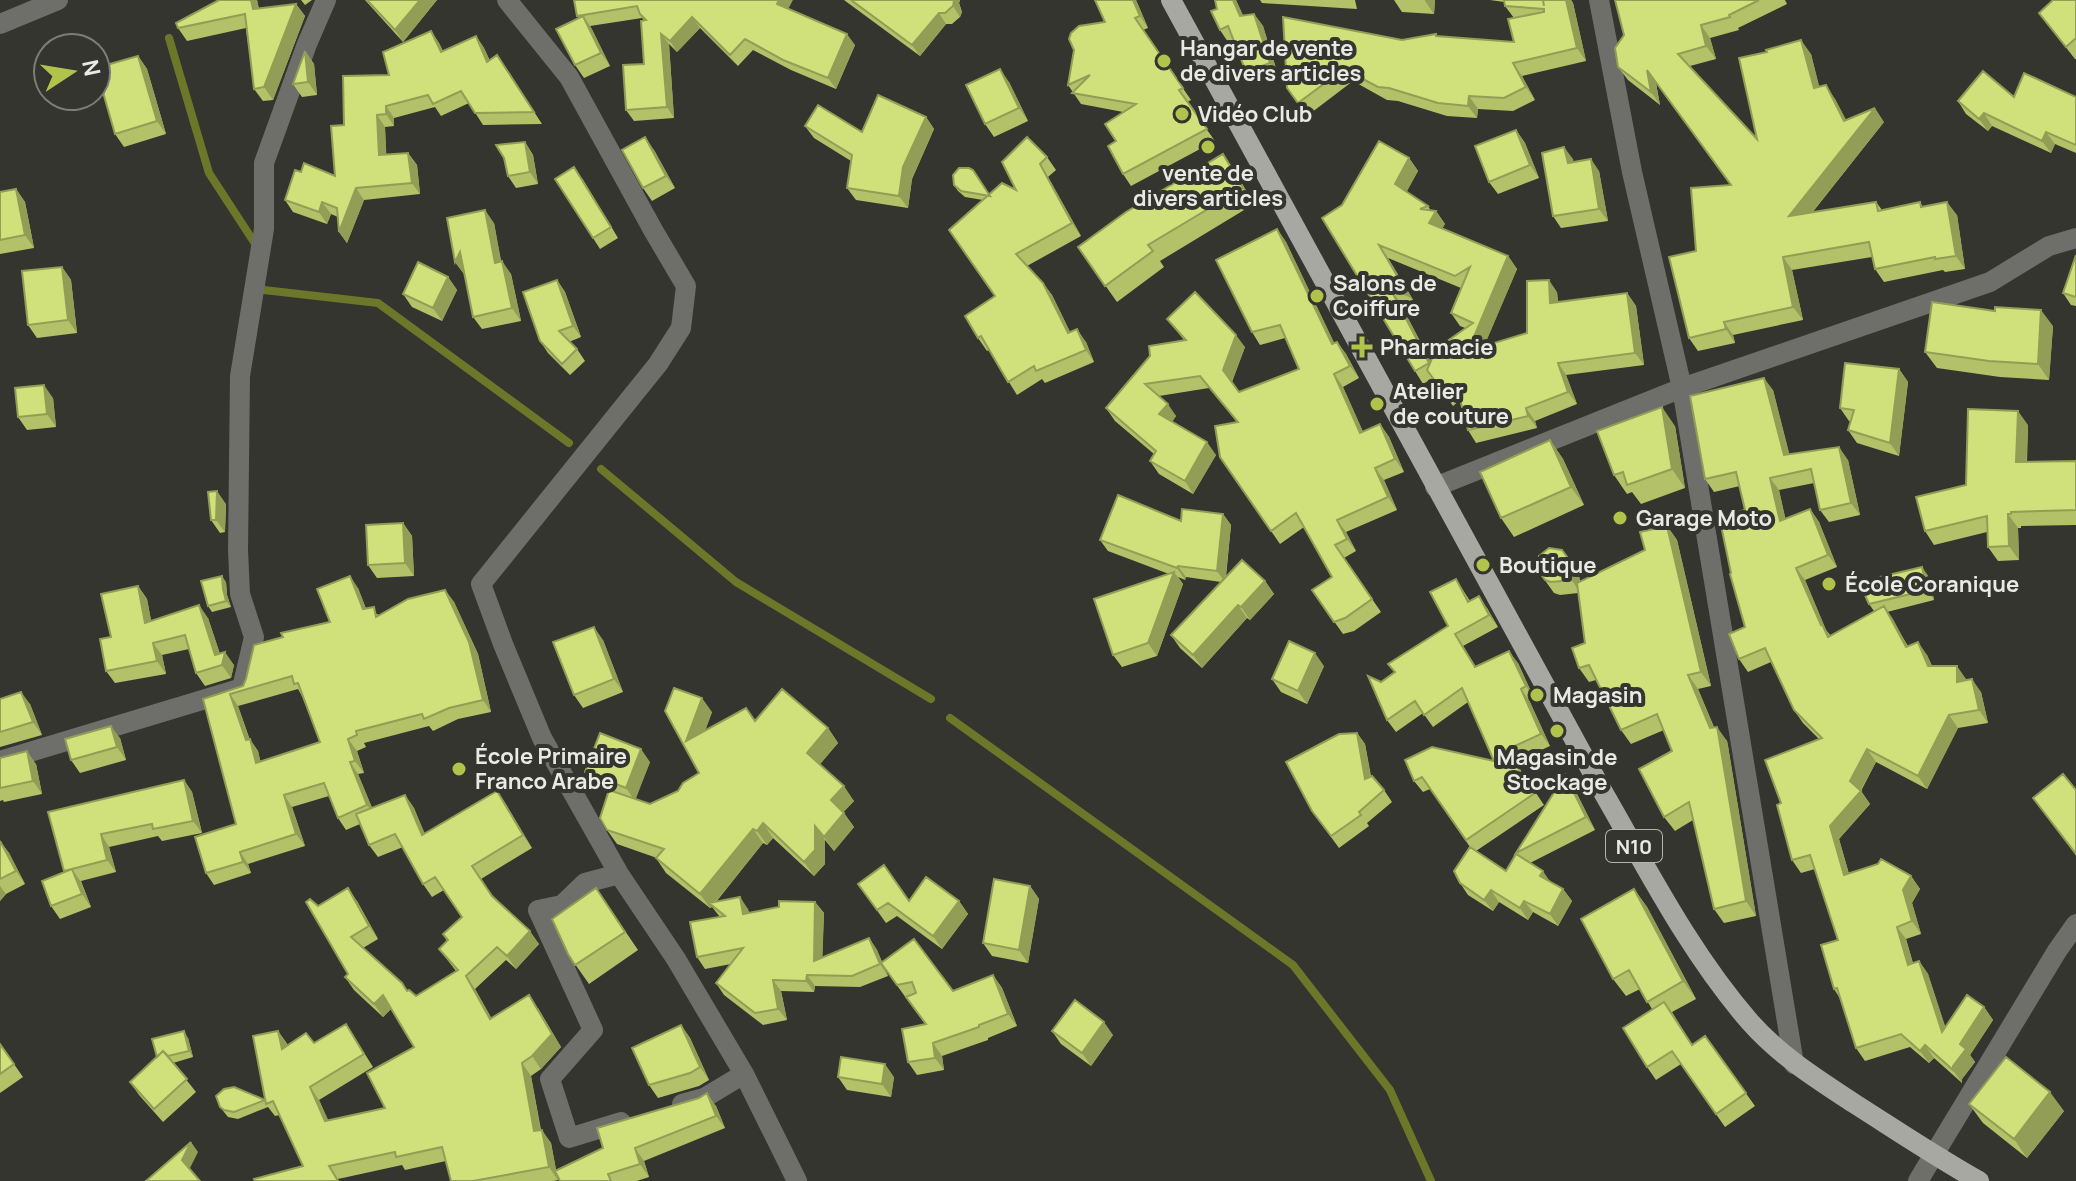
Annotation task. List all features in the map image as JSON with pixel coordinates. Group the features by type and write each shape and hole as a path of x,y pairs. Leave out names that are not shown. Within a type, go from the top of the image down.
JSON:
{"main road":[{"name":"N10","path":"1171,0 1596,778 1678,922 1711,972 1751,1023 1794,1064 1979,1181"}],"street":[{"path":"0,24 58,0"},
{"path":"0,761 242,688 254,637 240,594 240,376 264,229 264,163 326,0"},
{"path":"507,0 569,77 686,286 681,328 658,364 481,584 542,738 619,874 676,959 744,1074 797,1181"},
{"path":"1599,0 1632,172 1682,388 1794,1064"},
{"path":"1435,487 1682,388 1990,282 2049,246 2076,238"},
{"path":"619,874 585,883 562,905 538,910 593,1030 550,1079 569,1138 704,1098 744,1074"},
{"path":"1918,1181 2076,924"}],"building":[{"path":"219,0 251,0 253,9 296,4 264,87 254,89 245,14 178,28 176,23"},
{"path":"367,0 420,0 395,30"},
{"path":"574,0 779,0 777,4 847,34 828,78 783,60 745,39 730,55 692,17 670,41 661,34 667,107 626,110 623,65 644,64 641,21 646,20 637,6 577,16"},
{"path":"851,0 954,1 953,6 945,13 939,13 912,45"},
{"path":"1095,0 1133,0 1140,16 1135,18 1207,129 1123,174 1108,146 1116,141 1105,124 1136,104 1072,93 1090,75 1068,85 1074,50 1069,39 1071,33 1079,26 1105,22"},
{"path":"1215,0 1233,0 1240,16 1254,14 1270,63 1246,72 1228,26 1220,30 1211,11 1217,9"},
{"path":"1504,0 1566,0 1577,48 1513,63 1526,87 1504,98 1469,96 1468,106 1438,103 1378,87 1344,69 1298,103 1287,88 1283,17 1402,40 1436,34 1514,42 1508,19 1544,12 1544,9 1505,6"},
{"path":"1615,0 1759,0 1730,17 1701,25 1706,46 1678,54 1757,139 1739,58 1801,40 1814,88 1826,85 1844,121 1875,108 1789,216 1876,202 1878,211 1920,202 1921,207 1947,202 1956,256 1875,269 1869,242 1783,257 1793,307 1724,322 1726,329 1689,338 1669,257 1696,251 1691,188 1731,185 1647,70 1651,92 1618,67 1615,48 1624,35"},
{"path":"2053,0 2076,0 2076,38 2066,47 2039,13"},
{"path":"583,16 601,53 575,65 556,29"},
{"path":"431,31 441,52 476,36 487,62 497,55 534,112 475,113 461,91 433,104 428,95 386,106 386,114 377,115 379,155 408,153 412,183 356,188 339,232 337,208 322,202 319,212 285,200 295,170 301,172 304,163 335,176 331,126 344,125 343,76 389,75 383,52"},
{"path":"305,51 308,82 293,84"},
{"path":"138,56 157,121 115,134 109,112 112,112 112,63"},
{"path":"1000,69 1019,108 985,124 966,85"},
{"path":"1983,71 2014,97 2024,73 2076,97 2076,145 2046,132 2042,141 1984,113 1979,119 1958,101"},
{"path":"878,95 926,117 903,167 899,196 847,188 852,155 805,126 818,105 862,132"},
{"path":"1516,130 1530,165 1489,182 1475,146"},
{"path":"645,137 666,176 643,188 622,150"},
{"path":"1027,137 1047,157 1040,164 1072,223 1016,254 1043,283 1068,333 1077,329 1086,350 1036,371 1034,366 1008,382 981,336 978,338 965,316 995,296 949,230 1002,183 1016,190 1002,162"},
{"path":"1379,141 1409,158 1395,184 1428,206 1420,209 1436,211 1429,223 1508,256 1468,351 1527,333 1527,281 1549,280 1550,303 1627,293 1635,353 1558,363 1568,392 1526,408 1528,416 1468,430 1456,384 1444,393 1427,370 1436,349 1473,323 1451,313 1470,267 1455,276 1379,245 1409,296 1390,288 1429,363 1415,371 1322,218 1342,205"},
{"path":"525,142 530,172 508,176 504,158 496,145"},
{"path":"1564,147 1568,163 1591,159 1599,209 1553,216 1542,153"},
{"path":"1223,154 1243,188 1148,245 1153,251 1105,286 1078,247 1126,212"},
{"path":"574,167 611,227 593,238 555,179"},
{"path":"959,168 973,170 990,196 961,191 954,185 953,175"},
{"path":"16,189 25,235 0,240 0,192"},
{"path":"485,210 495,263 502,261 512,308 473,317 460,252 455,262 447,218"},
{"path":"1277,229 1332,344 1337,342 1350,366 1334,374 1360,433 1380,424 1395,459 1375,468 1388,497 1337,520 1347,539 1335,545 1372,599 1334,622 1312,590 1332,577 1296,513 1271,531 1220,457 1215,426 1238,422 1200,376 1145,384 1168,404 1159,414 1207,442 1185,481 1150,461 1156,451 1106,408 1150,356 1149,346 1186,340 1167,319 1195,292 1236,335 1223,370 1239,392 1299,369 1280,325 1252,332 1216,260"},
{"path":"2076,255 2076,297 2063,293"},
{"path":"418,262 448,277 433,308 403,294"},
{"path":"62,267 68,320 28,325 22,271"},
{"path":"557,280 573,326 559,331 577,349 562,364 540,341 523,292"},
{"path":"1932,302 1995,311 1995,307 2041,310 2038,364 1925,352"},
{"path":"1845,363 1899,369 1890,443 1848,430 1854,410 1840,408"},
{"path":"1764,378 1784,455 1839,447 1851,503 1820,510 1811,469 1770,478 1780,521 1810,509 1828,555 1796,568 1828,637 1884,606 1906,647 1918,642 1928,666 1957,666 1957,682 1972,679 1979,710 1949,715 1918,776 1867,749 1850,781 1861,791 1830,826 1844,875 1878,864 1881,859 1911,876 1903,890 1912,921 1897,927 1908,965 1919,961 1942,1032 1967,995 1984,1007 1960,1044 1966,1049 1953,1070 1925,1045 1920,1051 1901,1034 1856,1048 1821,945 1838,940 1810,855 1792,860 1777,805 1781,803 1765,760 1822,738 1794,710 1765,648 1739,659 1729,634 1745,627 1730,574 1719,516 1745,510 1736,472 1705,479 1690,396"},
{"path":"44,385 47,414 18,417 15,388"},
{"path":"1662,407 1672,469 1627,485 1623,472 1614,475 1597,431"},
{"path":"1968,409 2018,411 2016,462 2076,461 2076,510 2011,512 2008,514 2009,546 1988,547 1987,516 1925,531 1916,497 1966,485"},
{"path":"1550,440 1571,487 1501,518 1480,472"},
{"path":"217,491 216,520 211,520 208,492"},
{"path":"1118,495 1181,521 1182,509 1223,514 1217,571 1177,568 1100,540"},
{"path":"403,523 405,563 368,565 366,525"},
{"path":"1667,526 1701,672 1688,675 1710,728 1717,727 1746,901 1714,909 1689,802 1664,817 1639,769 1672,751 1657,714 1621,730 1589,665 1579,668 1572,648 1585,643 1577,583 1645,550 1640,532"},
{"path":"1549,548 1562,550 1570,561 1572,580 1551,582 1545,580 1537,569 1539,556"},
{"path":"1242,560 1265,581 1241,607 1238,605 1193,655 1171,635"},
{"path":"1922,567 1927,590 1869,604 1859,582"},
{"path":"1174,572 1148,643 1113,655 1094,599"},
{"path":"222,576 226,601 208,606 201,581"},
{"path":"350,576 363,609 374,607 376,617 408,599 445,590 469,642 483,700 449,708 424,719 422,714 356,731 357,735 348,739 355,761 350,762 367,805 338,818 324,783 284,795 296,834 240,852 243,862 206,873 195,837 236,824 203,699 243,686 254,645 283,637 281,633 330,622 317,589","holes":["292,676 294,684 298,683 320,742 256,763 250,739 246,740 230,694"]},
{"path":"1456,579 1468,602 1479,596 1489,615 1455,634 1475,667 1509,651 1526,686 1521,689 1541,734 1506,750 1535,793 1466,840 1422,777 1414,781 1405,760 1432,747 1494,761 1462,688 1424,715 1415,701 1387,720 1368,676 1381,682 1395,672 1388,664 1448,626 1430,592"},
{"path":"138,586 145,623 199,605 215,655 225,652 222,665 196,673 185,635 153,643 157,661 106,671 100,639 111,637 101,594"},
{"path":"594,627 614,679 574,695 553,642"},
{"path":"1289,641 1315,653 1298,691 1272,679"},
{"path":"674,688 702,698 686,741 746,708 755,721 782,689 828,728 807,753 844,786 831,800 844,813 824,837 815,826 815,850 804,862 763,823 757,831 753,829 700,894 656,858 664,849 607,830 600,818 609,790 650,804 678,791 683,783 699,773 665,711"},
{"path":"21,692 33,722 0,732 0,699"},
{"path":"111,726 117,747 71,760 65,739"},
{"path":"600,733 641,749 626,788 585,772"},
{"path":"1357,733 1365,779 1372,776 1384,790 1359,812 1361,815 1331,836 1312,811 1286,762 1339,734"},
{"path":"27,751 33,781 0,788 0,758"},
{"path":"2063,774 2076,790 2076,854 2033,798"},
{"path":"1565,775 1586,817 1516,853"},
{"path":"184,780 193,821 153,829 152,824 101,834 107,860 64,871 48,812"},
{"path":"497,791 523,835 472,866 492,896 530,931 507,956 497,947 466,976 490,1019 529,995 552,1034 522,1063 534,1131 542,1130 549,1167 473,1181 451,1181 442,1147 396,1157 395,1152 329,1166 338,1181 255,1181 303,1166 273,1101 266,1104 253,1036 278,1031 282,1049 306,1033 314,1043 346,1024 364,1054 310,1087 325,1121 385,1108 367,1073 414,1047 383,995 374,1004 345,977 348,974 306,902 310,899 318,906 348,888 369,926 351,937 416,996 458,970 439,949 448,940 443,934 462,917 435,877 423,884 395,834 369,845 356,814 405,795 422,835"},
{"path":"0,841 16,871 0,879"},
{"path":"1470,847 1506,871 1516,854 1543,871 1540,876 1563,889 1550,914 1524,901 1520,908 1491,890 1484,900 1460,883 1454,871"},
{"path":"884,865 909,901 926,877 959,901 933,936 888,903 877,910 858,884"},
{"path":"72,869 82,894 51,906 42,881"},
{"path":"994,879 1030,886 1019,950 983,943"},
{"path":"596,888 625,932 575,965 552,919"},
{"path":"1634,889 1683,981 1647,1002 1629,970 1613,979 1581,919"},
{"path":"740,897 743,914 779,907 779,901 815,902 814,961 869,938 880,964 852,976 807,975 806,981 773,980 778,1009 755,1013 716,983 743,948 697,957 690,922 725,916 709,903"},
{"path":"914,939 953,991 993,975 1008,1014 933,1043 935,1058 908,1062 902,1029 926,1024 906,997 916,993 912,982 897,985 881,963"},
{"path":"1075,1000 1104,1022 1082,1053 1052,1031"},
{"path":"1664,1002 1692,1045 1705,1036 1746,1093 1716,1114 1672,1051 1647,1067 1623,1028"},
{"path":"681,1025 700,1067 649,1085 632,1048"},
{"path":"184,1031 189,1051 168,1056 163,1051 157,1057 152,1039"},
{"path":"0,1044 14,1064 0,1074"},
{"path":"163,1051 187,1079 154,1109 130,1082"},
{"path":"841,1057 885,1064 882,1084 838,1077"},
{"path":"2006,1057 2050,1092 2014,1139 1969,1104"},
{"path":"234,1087 265,1100 234,1112 224,1110 216,1096 224,1089"},
{"path":"707,1093 716,1116 635,1148 640,1164 608,1174 611,1181 560,1181 555,1171 603,1148 597,1128"},
{"path":"191,1142 182,1160 200,1181 146,1181"}],"waterway":[{"path":"169,38 209,173 256,249"},
{"path":"255,287 378,303 569,443"},
{"path":"601,469 736,582 931,699"},
{"path":"950,718 1293,965 1390,1090 1431,1181"}],"place":[{"name":"Hangar de vente de divers articles","path":"1164,61"},
{"name":"Vidéo Club","path":"1182,114"},
{"name":"vente de divers articles","path":"1208,147"},
{"name":"Salons de Coiffure","path":"1317,296"},
{"name":"Pharmacie","path":"1362,347"},
{"name":"Atelier de couture","path":"1377,404"},
{"name":"Garage Moto","path":"1620,518"},
{"name":"Boutique","path":"1483,565"},
{"name":"École Coranique","path":"1829,584"},
{"name":"Magasin","path":"1537,695"},
{"name":"Magasin de Stockage","path":"1557,731"},
{"name":"École Primaire Franco Arabe","path":"459,769"}]}
